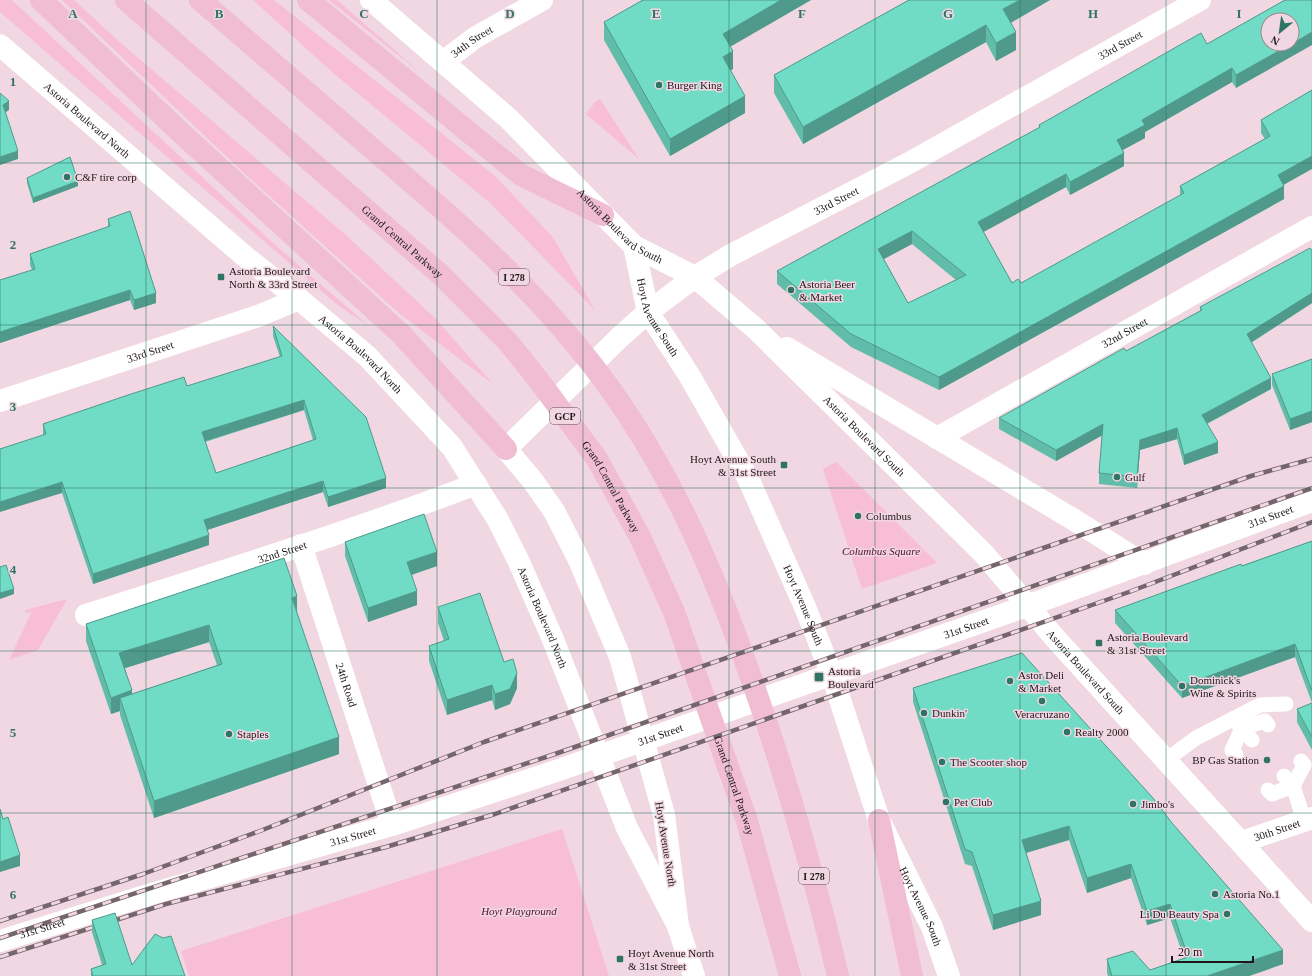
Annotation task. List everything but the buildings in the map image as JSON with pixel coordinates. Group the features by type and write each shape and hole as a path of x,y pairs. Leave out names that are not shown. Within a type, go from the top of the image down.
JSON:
{"highway":[{"path":"41,0 180,132 401,334 506,449"},
{"name":"Grand Central Parkway","path":"126,0 409,246 458,291 508,342 540,382 597,460 640,537 674,612 747,821 790,976"},
{"name":"I 278","path":"200,0 418,188 502,265 542,305 578,347 617,398 645,441 694,532 734,629 785,777 807,852 838,976"},
{"path":"308,0 521,175 603,215"},
{"path":"878,820 912,976"}],"main road":[{"name":"Astoria Boulevard South","path":"371,0 444,61 509,119 634,246 695,277 757,330 984,554 1027,606 1312,921"},
{"name":"34th Street","path":"444,61 476,37 542,0"},
{"name":"33rd Street","path":"506,449 618,338 648,312 695,277 730,256 909,163 1200,0"},
{"name":"Astoria Boulevard North","path":"0,46 242,254 300,299 367,356 452,447 476,484 521,566 552,637 600,756"},
{"name":"32nd Street","path":"937,438 1312,227"},
{"name":"Hoyt Avenue South","path":"634,246 648,312 689,375 748,478 805,606 832,675 878,820 932,927 948,976"},
{"name":"33rd Street","path":"0,400 258,316 300,299"},
{"path":"757,330 1076,521 1144,564"},
{"path":"506,449 554,511 579,560 620,657 644,740"},
{"name":"32nd Street","path":"86,615 302,545 427,503 476,484"},
{"name":"31st Street","path":"0,941 151,894 392,825 600,756 1027,606 1312,501"},
{"name":"24th Road","path":"302,545 392,825"},
{"name":"Hoyt Avenue North","path":"644,740 664,815 678,926"},
{"name":"Hoyt Avenue North","path":"600,756 627,828 678,926 694,976"},
{"name":"30th Street","path":"1242,842 1308,819"}],"lane":[{"path":"1236,754 1232,750 1238,724 1260,705 1286,704"},
{"path":"1166,760 1196,738 1238,724 1265,721 1268,725"},
{"path":"1238,724 1252,740"},
{"path":"1268,790 1272,794 1288,781 1304,765 1301,761"},
{"path":"1288,781 1308,819"}],"green space":[{"path":"0,0 12,0 273,243 369,326 340,307 0,12"},
{"path":"62,0 74,0 123,45 347,236 435,318 493,384 400,314 244,173"},
{"path":"253,0 274,0 495,176 552,236 595,310 490,203 332,72"},
{"path":"329,0 337,0 422,74"},
{"path":"600,99 639,159 586,114 596,101"},
{"name":"Columbus Square","path":"836,462 937,563 862,589 823,469"},
{"path":"67,599 38,650 9,660 32,611 26,614 25,610"},
{"name":"Hoyt Playground","path":"562,829 609,976 189,976 181,951"}],"railway":[{"path":"0,921 143,874 260,831 484,742 1251,476 1312,459"},
{"path":"0,938 555,754 1312,488"},
{"path":"0,957 166,904 386,847 495,814 1129,592 1312,522"}],"place":[{"name":"Burger King","path":"659,85"},
{"name":"C&F tire corp","path":"67,177"},
{"name":"Astoria Boulevard North & 33rd Street","path":"221,277"},
{"name":"Astoria Beer & Market","path":"791,290"},
{"name":"Hoyt Avenue South & 31st Street","path":"784,465"},
{"name":"Gulf","path":"1117,477"},
{"name":"Columbus","path":"858,516"},
{"name":"Astoria Boulevard & 31st Street","path":"1099,643"},
{"name":"Astoria Boulevard","path":"819,677"},
{"name":"Astor Deli & Market","path":"1010,681"},
{"name":"Dominick's Wine & Spirits","path":"1182,686"},
{"name":"Veracruzano","path":"1042,701"},
{"name":"Dunkin'","path":"924,713"},
{"name":"Realty 2000","path":"1067,732"},
{"name":"Staples","path":"229,734"},
{"name":"BP Gas Station","path":"1267,760"},
{"name":"The Scooter shop","path":"942,762"},
{"name":"Pet Club","path":"946,802"},
{"name":"Jimbo's","path":"1133,804"},
{"name":"Astoria No.1","path":"1215,894"},
{"name":"Li Du Beauty Spa","path":"1227,914"},
{"name":"Hoyt Avenue North & 31st Street","path":"620,959"}]}
